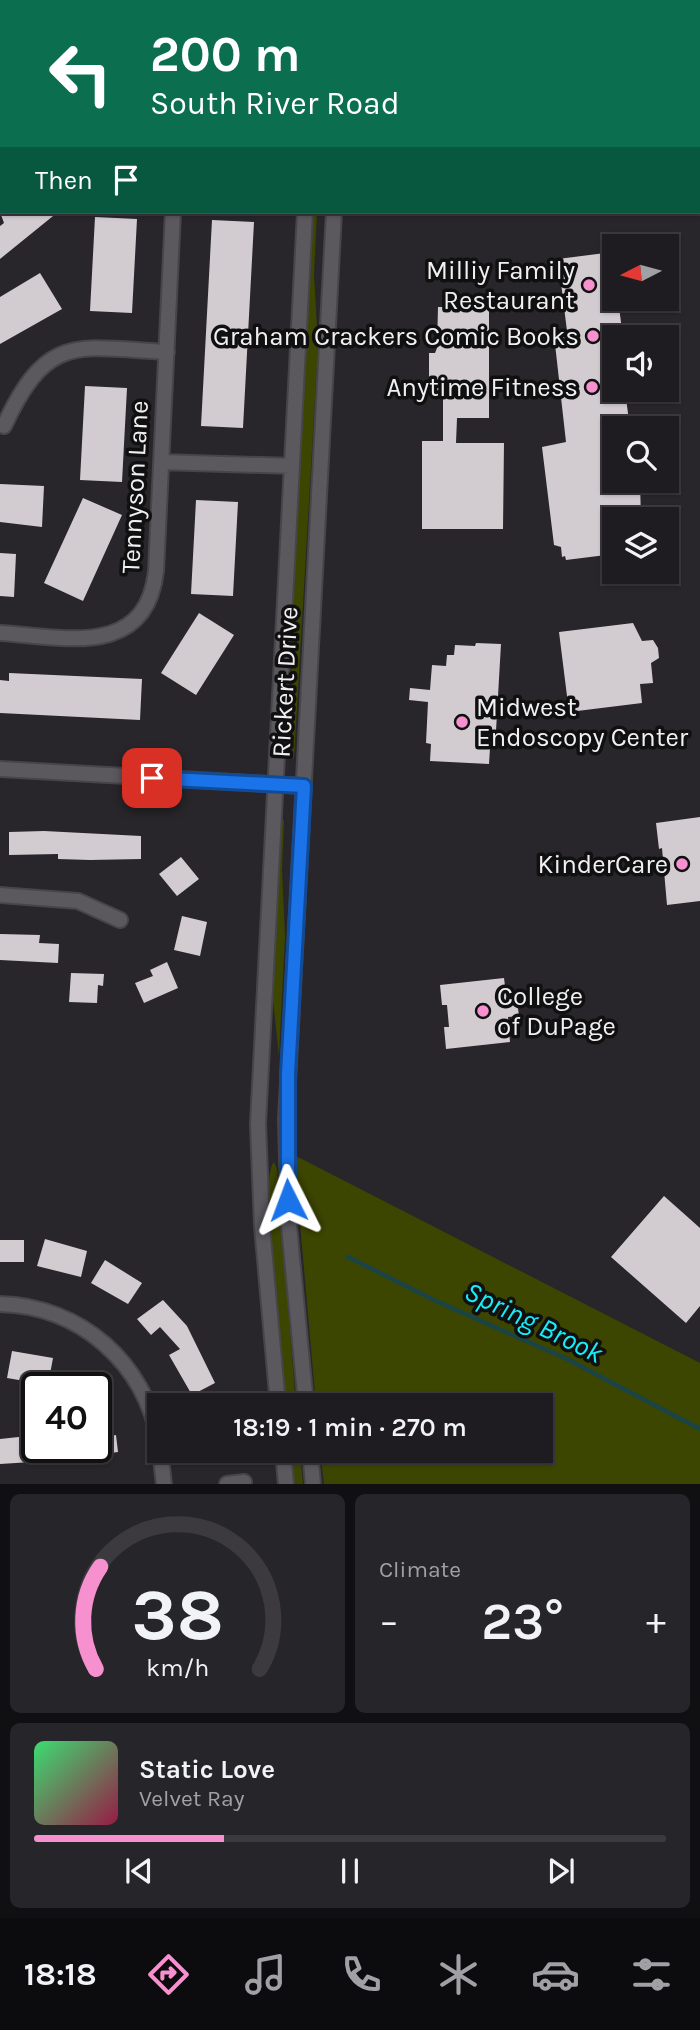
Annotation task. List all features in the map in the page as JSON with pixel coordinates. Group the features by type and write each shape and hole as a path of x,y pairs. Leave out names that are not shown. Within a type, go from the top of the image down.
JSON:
{"street":[{"name":"Tennyson Lane","path":"0,633 98,638 114,635 137,619 148,603 154,585 173,214"},
{"name":"Rickert Drive","path":"277,1393 262,1226 258,1139 305,214"},
{"name":"Rickert Drive","path":"305,1393 286,1174 289,1047 334,214"},
{"path":"4,426 18,394 42,364 56,354 80,348 167,352"},
{"path":"161,462 292,466"},
{"path":"0,769 304,786"},
{"path":"0,895 78,901 120,920"},
{"path":"0,1304 50,1312 84,1328 114,1351 144,1392 147,1402"},
{"path":"161,1463 164,1484"},
{"path":"284,1463 286,1484"},
{"path":"311,1463 313,1484"},
{"path":"227,1484 244,1482"}],"green space":[{"path":"313,214 317,214 314,274 318,347 294,758 291,756 293,710 290,633"},
{"path":"281,818 284,821 282,870 285,937 279,1056 271,982"},
{"path":"294,1155 700,1363 700,1484 324,1484 321,1463 553,1463 553,1393 315,1393"},
{"path":"274,1162 277,1169 295,1393 284,1393 269,1238 269,1177"},
{"path":"291,1463 301,1463 303,1484 293,1484"}],"building":[{"path":"1,214 56,214 0,259 0,226 4,223"},
{"path":"95,217 137,219 132,313 90,311"},
{"path":"212,220 254,222 243,428 201,426"},
{"path":"602,253 602,312 620,312 621,325 602,325 602,402 627,402 628,416 602,416 602,493 640,493 641,507 602,507 602,556 566,560 565,556 562,557 561,547 554,545 542,447 566,442 554,335 567,331 558,259"},
{"path":"40,273 62,309 0,344 0,297"},
{"path":"438,307 489,307 489,418 457,418 456,443 504,443 503,529 422,529 422,441 443,441 443,393 433,392 433,387 429,387 429,353 435,353 437,348"},
{"path":"85,386 127,388 122,482 80,480"},
{"path":"0,484 44,486 42,527 0,522"},
{"path":"83,498 122,515 83,601 44,583"},
{"path":"196,500 238,502 233,596 191,594"},
{"path":"0,553 16,554 14,597 0,596"},
{"path":"199,613 234,635 196,695 161,673"},
{"path":"633,623 642,641 653,640 658,648 659,658 651,663 653,683 640,684 642,703 569,712 559,632"},
{"name":"Midwest Endoscopy Center","path":"476,643 501,644 495,748 490,748 489,764 430,761 431,744 426,743 428,702 409,700 410,688 430,690 432,665 446,666 447,655 454,655 455,645 475,646"},
{"path":"9,673 142,679 140,720 0,713 0,680 9,681"},
{"name":"KinderCare","path":"700,817 700,901 667,905 662,848 659,849 656,823"},
{"path":"9,832 141,836 141,859 90,860 58,859 58,854 9,855"},
{"path":"181,857 199,879 177,896 159,874"},
{"path":"182,916 207,922 200,956 174,950"},
{"path":"0,934 40,935 39,943 59,944 58,963 0,960"},
{"path":"167,962 178,988 144,1003 135,983 153,976 150,970"},
{"path":"71,973 104,974 103,986 98,985 97,1003 69,1002"},
{"name":"College of DuPage","path":"504,978 507,1003 517,1001 519,1016 508,1017 510,1042 446,1049 444,1027 449,1027 447,1005 442,1005 440,985"},
{"path":"664,1196 700,1228 700,1306 686,1323 611,1257"},
{"path":"45,1239 87,1251 81,1277 37,1266"},
{"path":"0,1240 24,1240 24,1262 0,1262"},
{"path":"105,1260 142,1283 128,1304 91,1283"},
{"path":"163,1300 187,1326 215,1383 191,1393 169,1355 180,1349 160,1327 151,1335 137,1319"},
{"path":"12,1351 53,1358 50,1372 21,1372 21,1380 7,1378"},
{"path":"116,1435 118,1452 112,1453 112,1436"},
{"path":"21,1437 21,1463 0,1464 0,1439"}],"waterway":[{"name":"Spring Brook","path":"348,1257 436,1301 567,1359 700,1429"}],"place":[{"name":"Milliy Family Restaurant","path":"589,285"},
{"name":"Graham Crackers Comic Books","path":"593,336"},
{"name":"Anytime Fitness","path":"592,387"},
{"name":"Midwest Endoscopy Center","path":"462,722"},
{"name":"KinderCare","path":"682,864"},
{"name":"College of DuPage","path":"483,1011"}],"route":[{"path":"152,778 304,786 286,1120 288,1200"}]}
